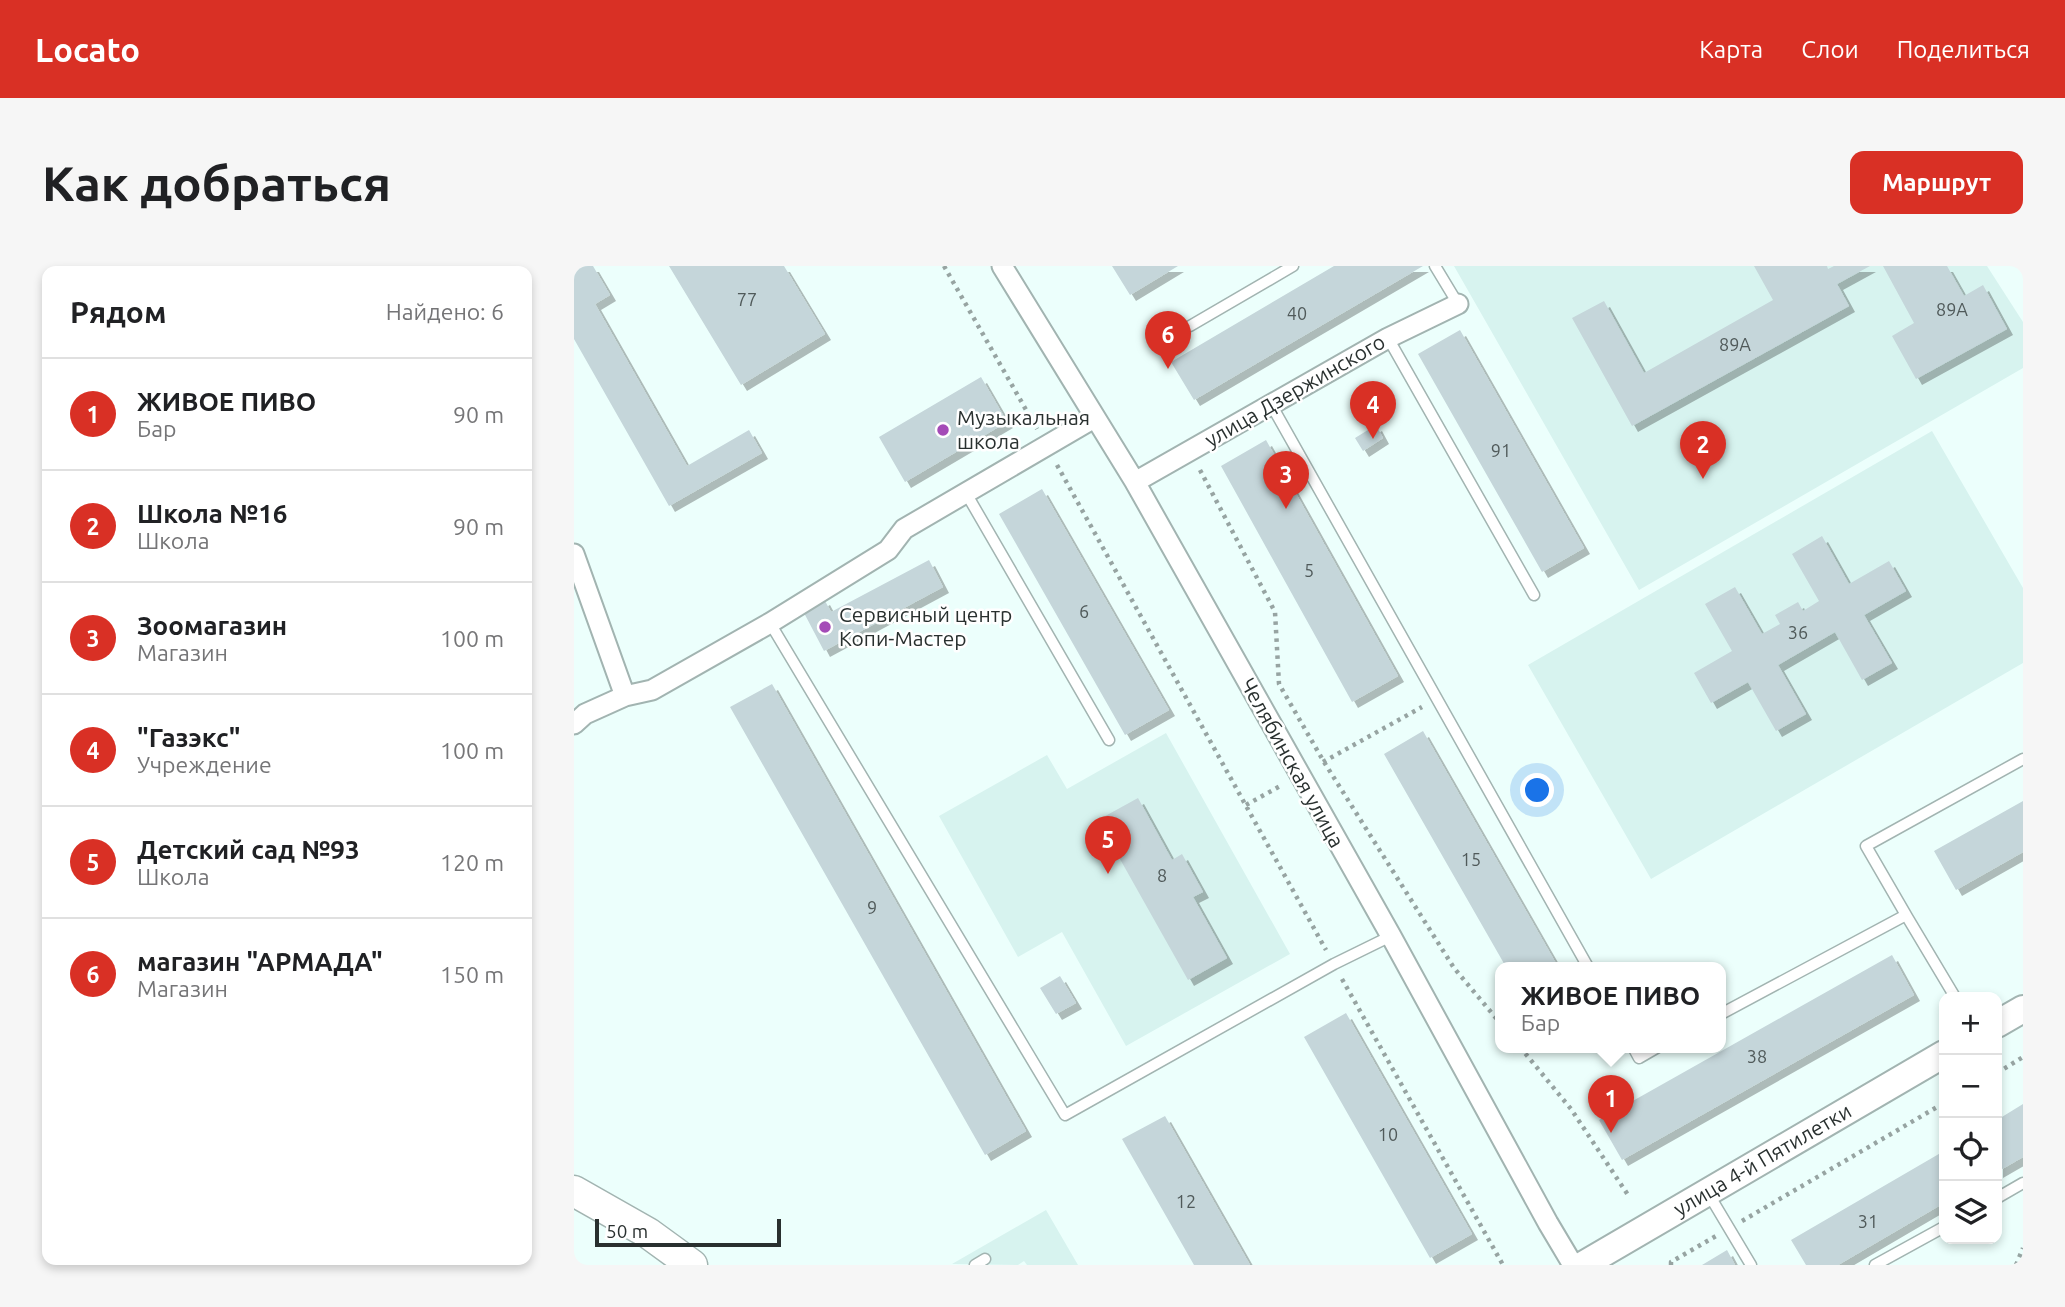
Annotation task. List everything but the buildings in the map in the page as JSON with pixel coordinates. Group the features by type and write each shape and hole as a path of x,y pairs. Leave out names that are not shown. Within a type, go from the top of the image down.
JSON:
{"main road":[{"path":"574,1191 648,1233 692,1265"}],"street":[{"name":"Челябинская улица","path":"1002,266 1135,482 1573,1265"},
{"name":"улица Дзержинского","path":"1135,482 1388,338 1458,304"},
{"path":"574,724 585,714 625,696 652,690 770,623 888,550 904,529 1094,418"},
{"path":"574,554 625,696"},
{"path":"2002,1021 2023,1009"},
{"name":"улица 4-й Пятилетки","path":"1583,1265 1942,1055"}],"lane":[{"path":"1190,326 1293,266"},
{"path":"1435,266 1458,304"},
{"path":"1388,338 1534,595"},
{"path":"1272,406 1585,962"},
{"path":"966,493 1109,740"},
{"path":"770,623 1065,1115 1334,964 1391,936"},
{"path":"1952,992 1866,846 2023,759"},
{"path":"1726,1011 1906,915"},
{"path":"2002,1195 2023,1183"},
{"path":"1707,1191 1751,1265"},
{"path":"1875,1265 1939,1230"},
{"path":"975,1265 985,1259"}],"path":[{"path":"944,266 1503,1265"},
{"path":"1190,451 1275,612 1279,684 1324,762 1454,968 1495,1017"},
{"path":"1246,805 1437,699"},
{"path":"1525,1053 1571,1109 1630,1198"},
{"path":"2002,1070 2023,1058"},
{"path":"1671,1265 1671,1262 1939,1106"},
{"path":"2016,1265 2023,1248"}],"shaded area":[{"path":"1454,266 1987,266 2023,322 2023,368 1639,590"},
{"path":"1932,431 2023,588 2023,663 1651,879 1528,665"},
{"path":"1166,733 1290,954 1126,1046 1062,932 1018,957 939,816 1047,755 1067,789"},
{"path":"1046,1210 1078,1265 1027,1265 1024,1261 1018,1265 952,1264"}],"place":[{"name":"магазин \"АРМАДА\"","path":"1168,369"},
{"name":"Музыкальная школа","path":"943,430"},
{"name":"\"Газэкс\"","path":"1373,439"},
{"name":"Школа №16","path":"1703,479"},
{"name":"Зоомагазин","path":"1286,509"},
{"name":"Сервисный центр Копи-Мастер","path":"825,627"},
{"name":"Детский сад №93","path":"1108,874"},
{"name":"ЖИВОЕ ПИВО","path":"1611,1133"}]}
